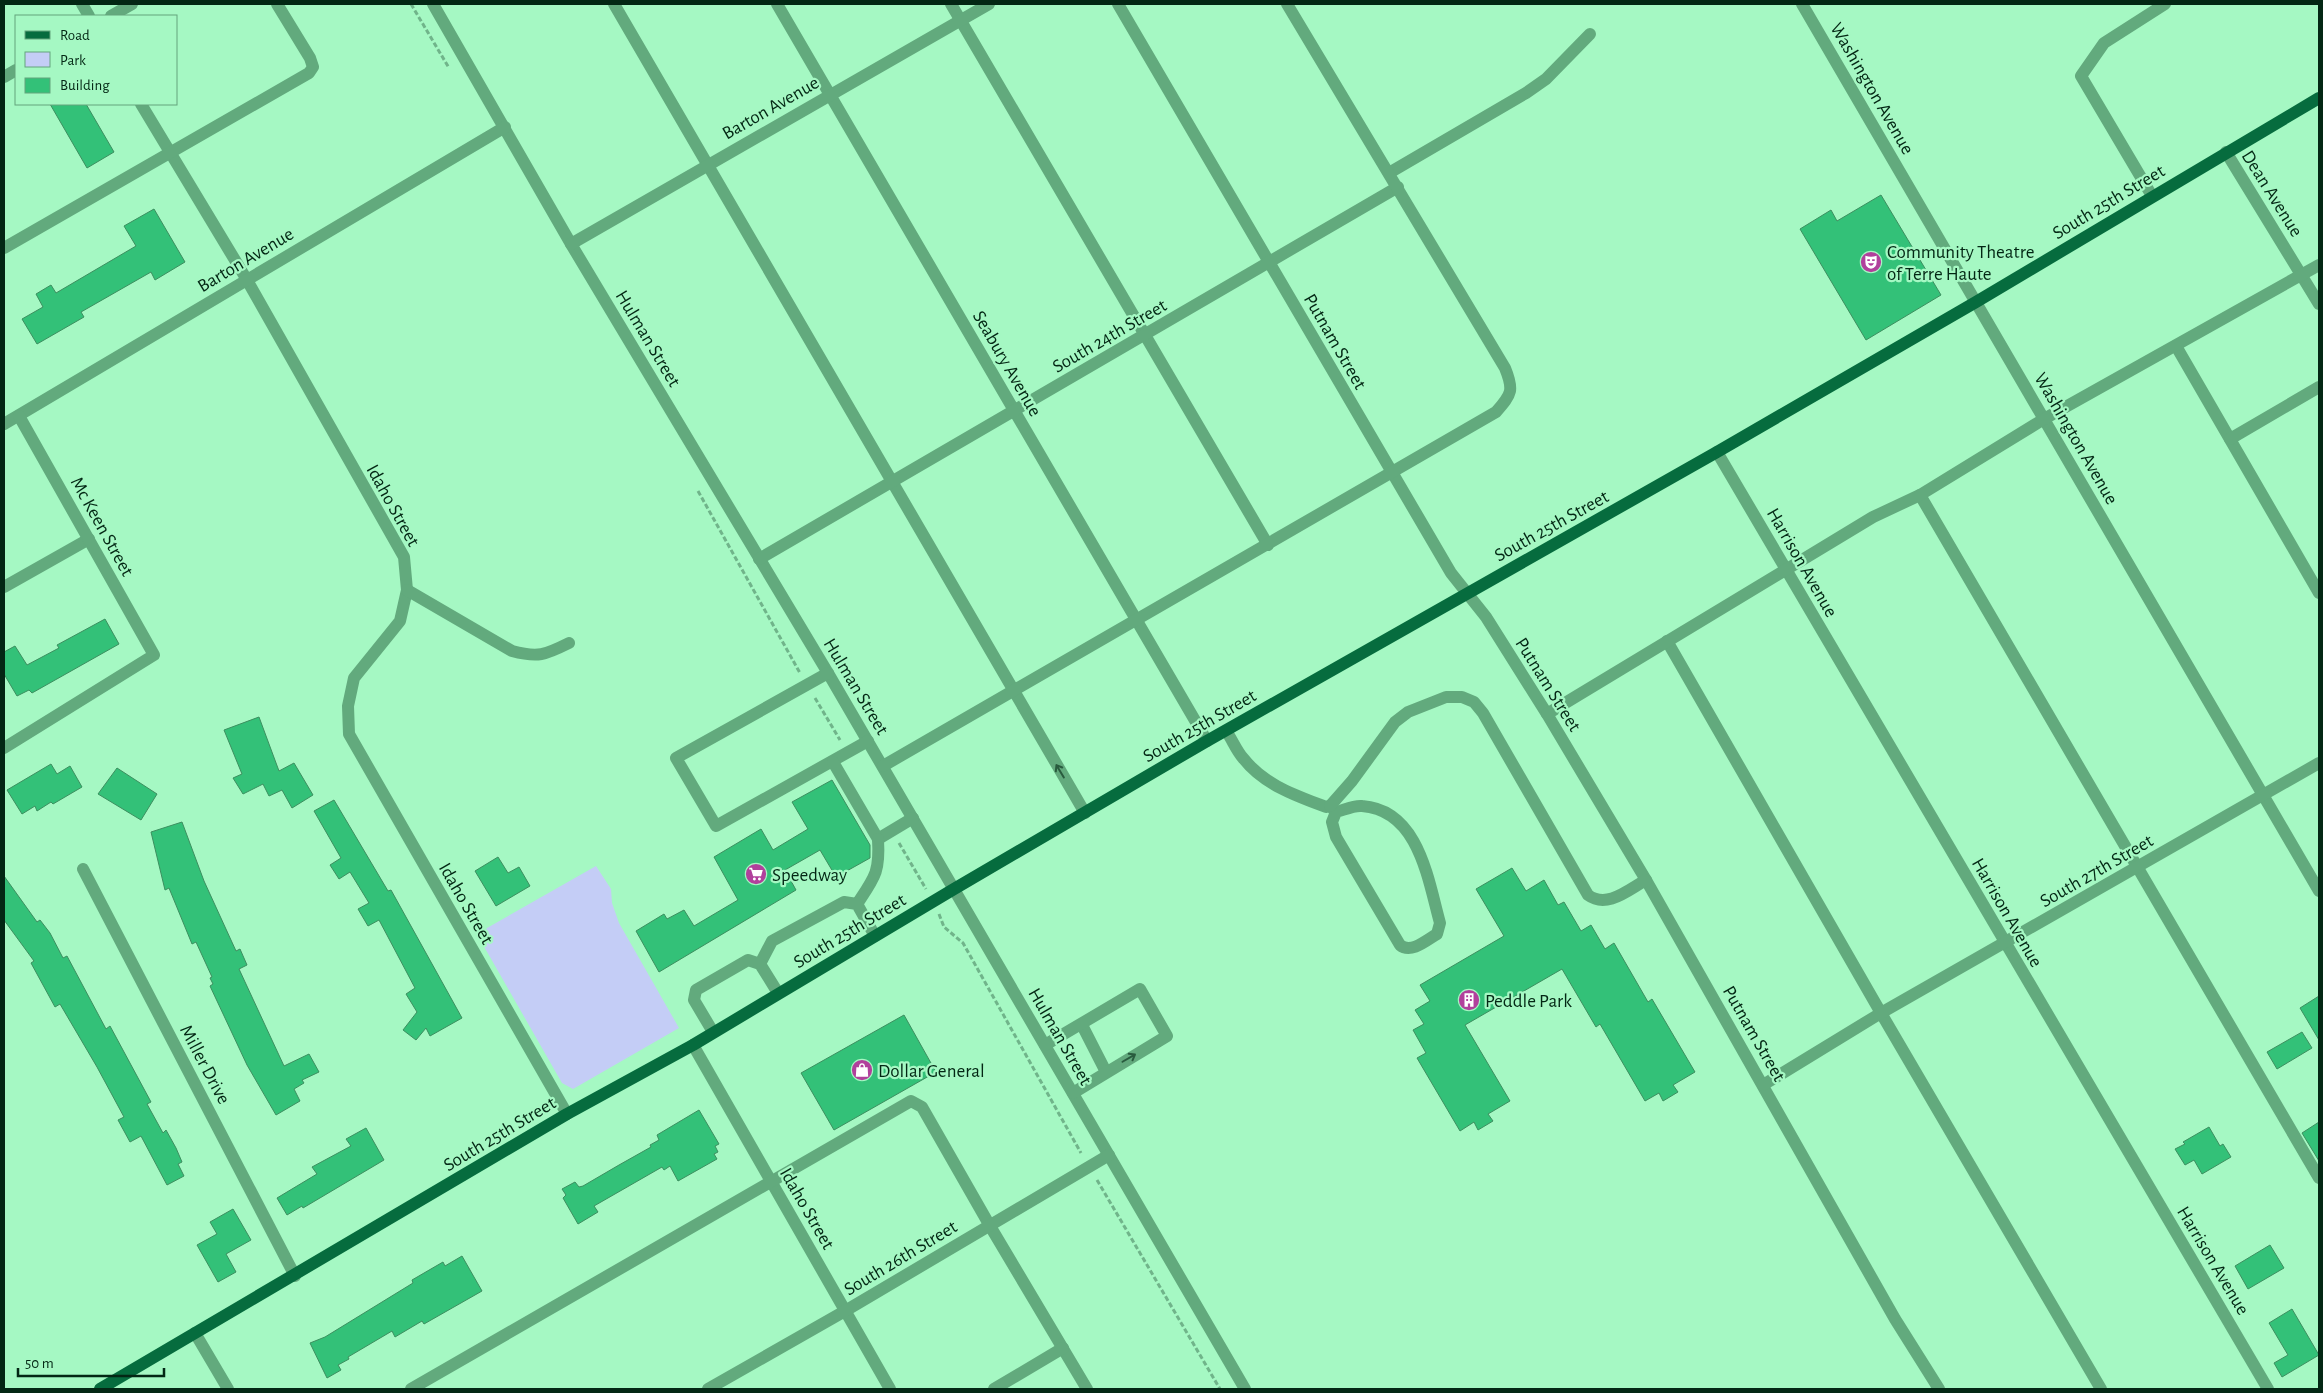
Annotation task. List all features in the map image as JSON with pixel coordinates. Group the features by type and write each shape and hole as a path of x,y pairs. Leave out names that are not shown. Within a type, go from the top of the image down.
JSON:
{"main road":[{"name":"South 25th Street","path":"100,1389 295,1276 567,1114 692,1045 1207,741 1717,452 1976,302 2319,98"}],"street":[{"path":"82,4 88,15"},
{"path":"113,15 132,4"},
{"path":"4,248 309,73 313,67 310,58 276,4"},
{"name":"Hulman Street","path":"433,4 572,244 828,672 1245,1389"},
{"path":"614,4 1085,812"},
{"name":"Seabury Avenue","path":"777,4 1207,741"},
{"path":"950,4 1268,545"},
{"name":"Barton Avenue","path":"572,244 989,4"},
{"name":"Putnam Street","path":"1118,4 1392,473 1466,594 1486,617 1547,714 1646,880 1895,1319 1939,1389"},
{"path":"883,766 1496,412 1508,398 1512,385 1505,368 1287,4"},
{"name":"Washington Avenue","path":"1802,4 2319,891"},
{"path":"2152,196 2081,76 2104,43 2165,4"},
{"path":"1389,173 1526,93 1546,79 1590,34"},
{"path":"4,77 15,71"},
{"name":"Idaho Street","path":"142,105 247,280 404,557 407,590 400,622 354,678 348,706 350,734 567,1114"},
{"name":"Barton Avenue","path":"4,424 504,127"},
{"name":"Dean Avenue","path":"2226,152 2319,304"},
{"name":"South 24th Street","path":"759,559 1015,412 1398,187"},
{"path":"1547,714 1874,517 1920,495 2044,419 2319,265"},
{"path":"2176,346 2319,593"},
{"path":"2230,439 2319,387"},
{"name":"Mc Keen Street","path":"4,748 154,655 19,416"},
{"name":"Harrison Avenue","path":"1717,452 2268,1389"},
{"path":"1920,495 2319,1178"},
{"path":"4,587 88,539"},
{"path":"407,590 512,651 530,656 545,655 569,643"},
{"path":"1667,641 1881,1014 2101,1389"},
{"path":"828,672 676,758 716,826 868,741"},
{"path":"1226,731 1243,758 1261,776 1282,791 1333,809 1361,806 1377,810 1399,822 1412,836 1420,853 1440,923 1437,934 1410,949 1405,949 1400,945 1336,837 1332,822 1333,809 1394,722 1408,712 1446,697 1462,697 1474,702 1483,713 1588,895 1594,900 1607,901 1646,880"},
{"path":"832,762 878,839 880,862 873,880 857,904"},
{"name":"South 27th Street","path":"1763,1084 1881,1014 2319,763"},
{"path":"878,839 913,818"},
{"name":"Miller Drive","path":"83,869 295,1276"},
{"path":"760,964 772,941 844,902 857,904"},
{"path":"857,904 875,936"},
{"path":"713,1032 694,1000 696,990 748,960 760,964 778,993"},
{"path":"1045,1045 1140,989 1167,1036 1073,1093"},
{"path":"1082,1024 1106,1072"},
{"name":"Idaho Street","path":"692,1045 890,1389"},
{"path":"411,1389 911,1101 922,1106 990,1226 1087,1389"},
{"name":"South 26th Street","path":"708,1389 1109,1156"},
{"path":"195,1333 228,1389"},
{"path":"994,1389 1063,1348"}],"path":[{"path":"816,698 843,746"},
{"path":"900,844 926,888"},
{"path":"944,927 963,944 1084,1158"},
{"path":"1096,1179 1220,1389"}],"green space":[{"path":"596,866 611,889 612,903 619,923 679,1028 573,1089 562,1083 482,943 482,934 487,928"}],"building":[{"path":"51,105 87,105 114,152 87,168"},
{"name":"Community Theatre of Terre Haute","path":"1881,195 1941,295 1866,340 1800,229 1831,210 1837,221"},
{"path":"154,209 185,262 155,280 151,272 81,312 84,317 37,344 22,319 43,307 36,294 51,285 56,293 136,246 124,226"},
{"path":"105,619 119,644 32,693 29,690 17,696 4,674 4,652 15,646 27,665 59,648 57,645"},
{"path":"259,717 279,771 294,763 313,795 292,808 282,790 269,796 263,784 243,794 233,778 242,774 224,730"},
{"path":"51,764 57,774 70,766 82,787 53,804 51,802 37,811 35,806 22,814 7,790"},
{"path":"117,768 157,794 141,820 98,794"},
{"path":"832,780 870,845 870,858 836,877 820,850 785,870 796,890 659,972 636,931 664,914 667,919 684,910 694,926 738,900 714,857 761,829 773,850 808,829 792,802"},
{"path":"334,800 388,891 391,890 462,1018 430,1036 426,1028 416,1040 403,1030 417,1012 406,994 415,988 379,920 368,926 358,909 369,903 350,872 339,879 330,865 341,858 314,811"},
{"path":"182,822 204,881 236,951 240,949 247,965 239,969 284,1066 309,1054 319,1072 302,1080 304,1083 294,1089 300,1101 276,1115 247,1065 210,986 213,984 210,978 212,977 196,942 192,944 169,888 165,890 151,832"},
{"path":"498,857 508,873 519,867 530,886 496,906 475,871"},
{"name":"Peddle Park","path":"1512,868 1526,891 1544,880 1558,905 1564,902 1581,931 1591,925 1605,949 1614,943 1648,1002 1652,999 1695,1072 1673,1085 1678,1092 1663,1101 1659,1093 1645,1101 1600,1024 1596,1027 1562,969 1465,1025 1510,1101 1488,1114 1493,1121 1478,1130 1474,1122 1460,1131 1417,1058 1426,1053 1413,1030 1424,1024 1415,1010 1430,1001 1420,985 1504,936 1476,889"},
{"path":"4,876 37,922 40,920 50,933 63,958 67,956 106,1029 110,1026 151,1102 147,1104 163,1133 166,1130 176,1148 182,1162 178,1164 184,1176 167,1185 141,1136 130,1142 118,1120 124,1117 97,1067 60,1004 55,1007 31,963 34,961 4,920"},
{"path":"2319,996 2319,1040 2300,1008"},
{"path":"904,1015 936,1072 834,1130 801,1073"},
{"path":"2302,1032 2312,1048 2277,1069 2267,1052"},
{"path":"699,1110 719,1144 715,1146 718,1152 714,1154 717,1159 678,1181 670,1166 664,1170 662,1167 594,1206 598,1212 578,1224 563,1198 566,1195 562,1189 575,1182 579,1187 583,1186 651,1147 650,1145 659,1140 657,1135"},
{"path":"2319,1122 2319,1161 2302,1133"},
{"path":"2209,1127 2220,1146 2223,1144 2231,1157 2202,1174 2194,1160 2185,1165 2175,1149 2185,1144 2183,1142"},
{"path":"366,1128 384,1160 303,1208 302,1206 287,1215 277,1198 317,1174 312,1167 351,1146 346,1139"},
{"path":"233,1209 251,1240 226,1254 236,1272 218,1282 197,1245 217,1234 210,1222"},
{"path":"2270,1245 2284,1268 2248,1289 2235,1266"},
{"path":"462,1256 482,1291 424,1324 422,1321 395,1337 392,1331 348,1357 349,1359 338,1365 341,1370 327,1378 310,1343 325,1337 413,1283 412,1280 443,1262 445,1266"},
{"path":"2292,1309 2319,1355 2282,1377 2274,1363 2288,1355 2269,1323"}],"place":[{"name":"Community Theatre of Terre Haute","path":"1871,262"},
{"name":"Speedway","path":"756,874"},
{"name":"Peddle Park","path":"1469,1000"},
{"name":"Dollar General","path":"862,1070"}]}
